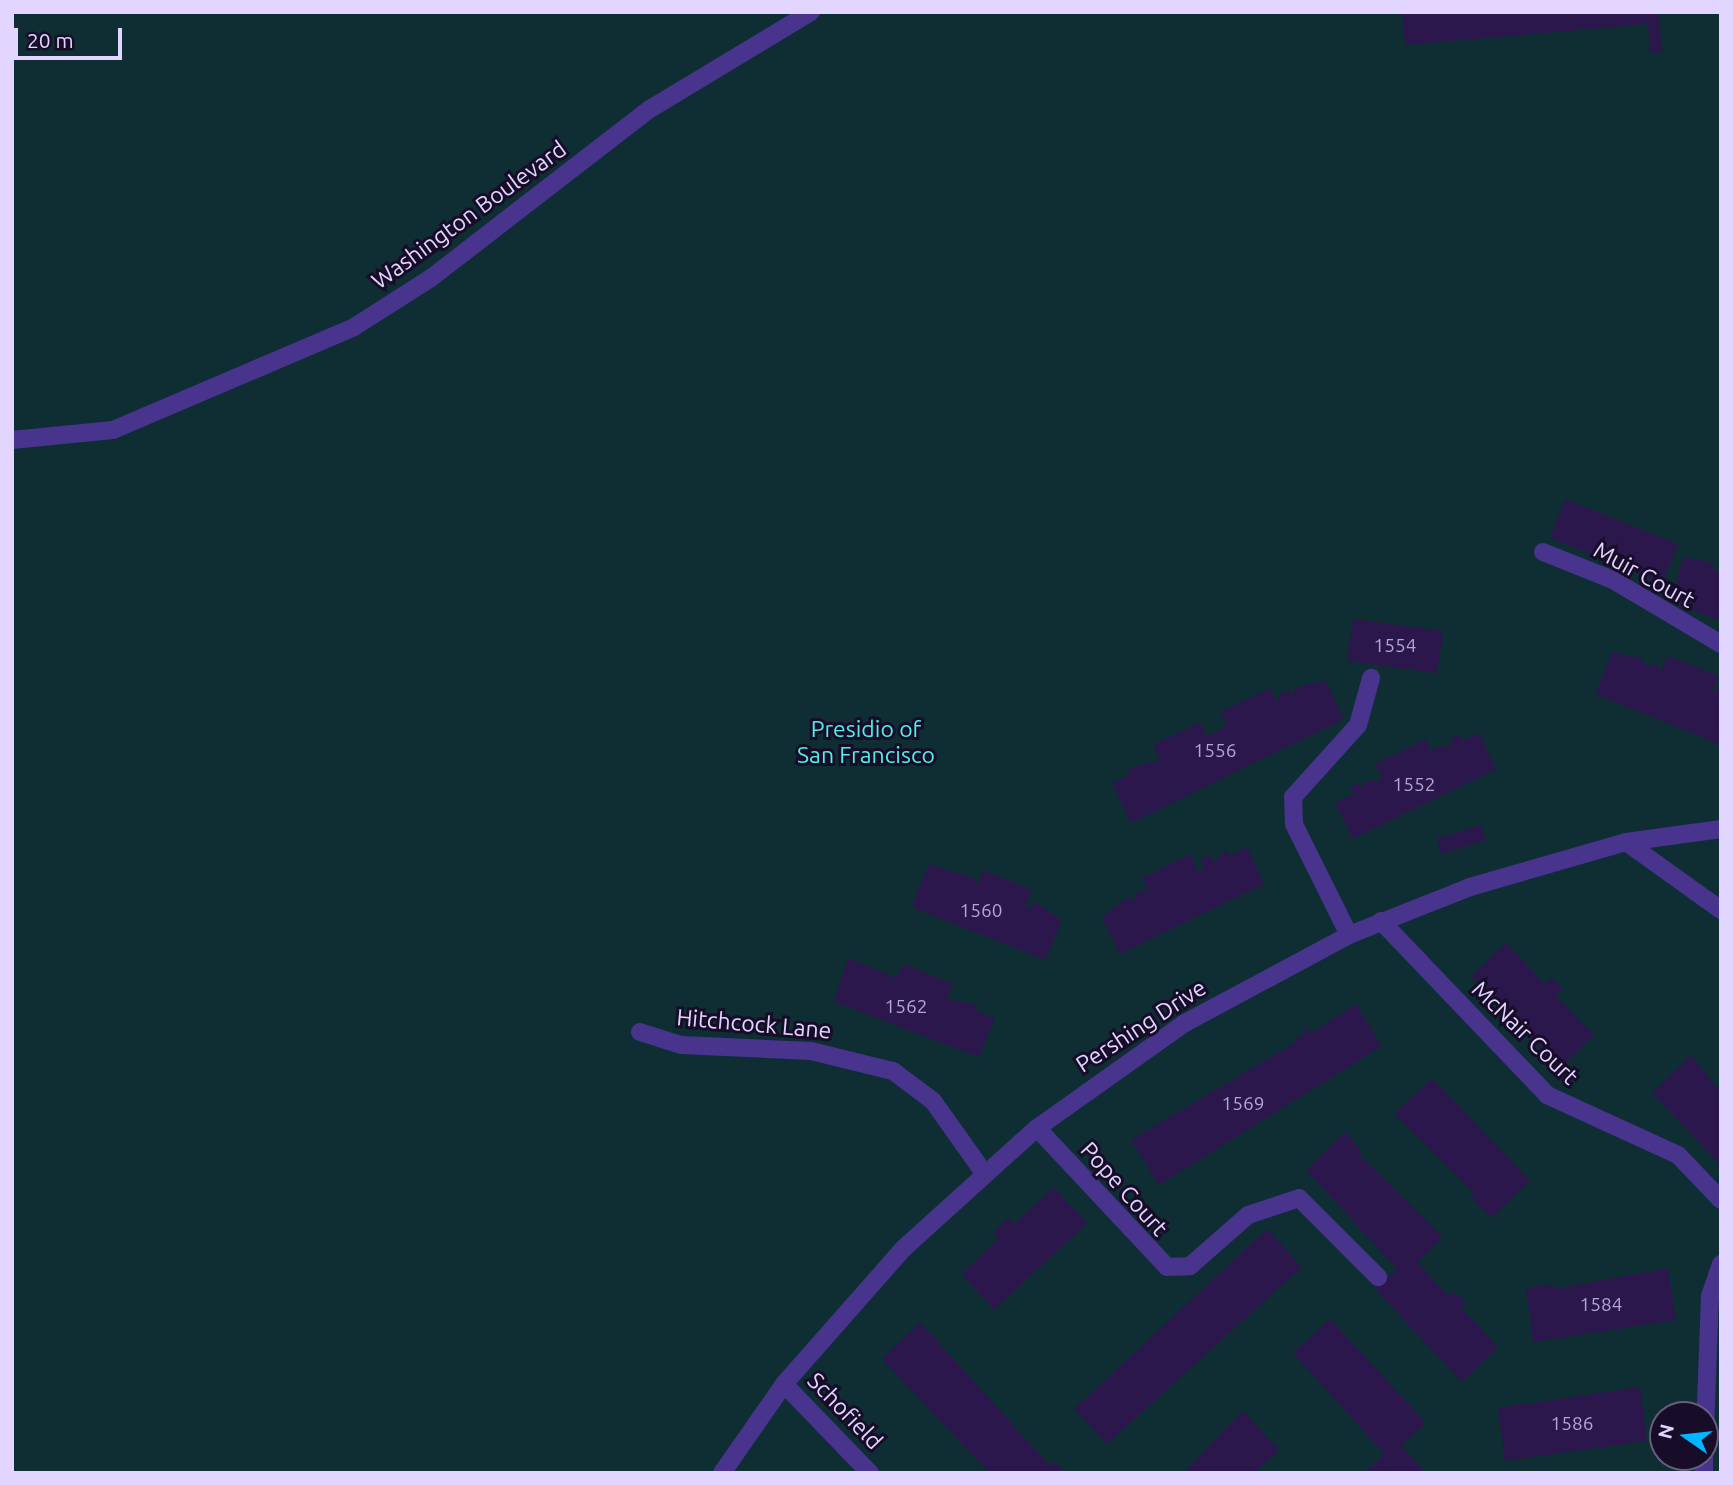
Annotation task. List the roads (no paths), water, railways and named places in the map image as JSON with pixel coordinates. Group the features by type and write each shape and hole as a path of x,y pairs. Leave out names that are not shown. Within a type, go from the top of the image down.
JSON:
{"street":[{"name":"Washington Boulevard","path":"12,440 113,430 354,327 431,278 650,109 811,12"},
{"name":"Muir Court","path":"1543,552 1614,580 1721,644"},
{"path":"1349,935 1294,824 1293,797 1359,725 1371,678"},
{"name":"Pershing Drive","path":"722,1473 784,1384 865,1288 984,1172 1037,1128 1185,1023 1349,935 1520,870 1626,842 1721,829"},
{"path":"1626,842 1721,910"},
{"name":"McNair Court","path":"1381,921 1547,1095 1678,1155 1721,1200"},
{"name":"Hitchcock Lane","path":"640,1032 681,1045 811,1051 893,1070 933,1101 984,1172"},
{"name":"Pope Court","path":"1037,1128 1167,1267 1190,1266 1248,1216 1299,1198 1378,1277"},
{"path":"1706,1401 1710,1296 1721,1264"},
{"name":"Schofield","path":"784,1384 870,1473"}],"park label":[{"name":"Presidio of San Francisco","path":"866,742"}]}
